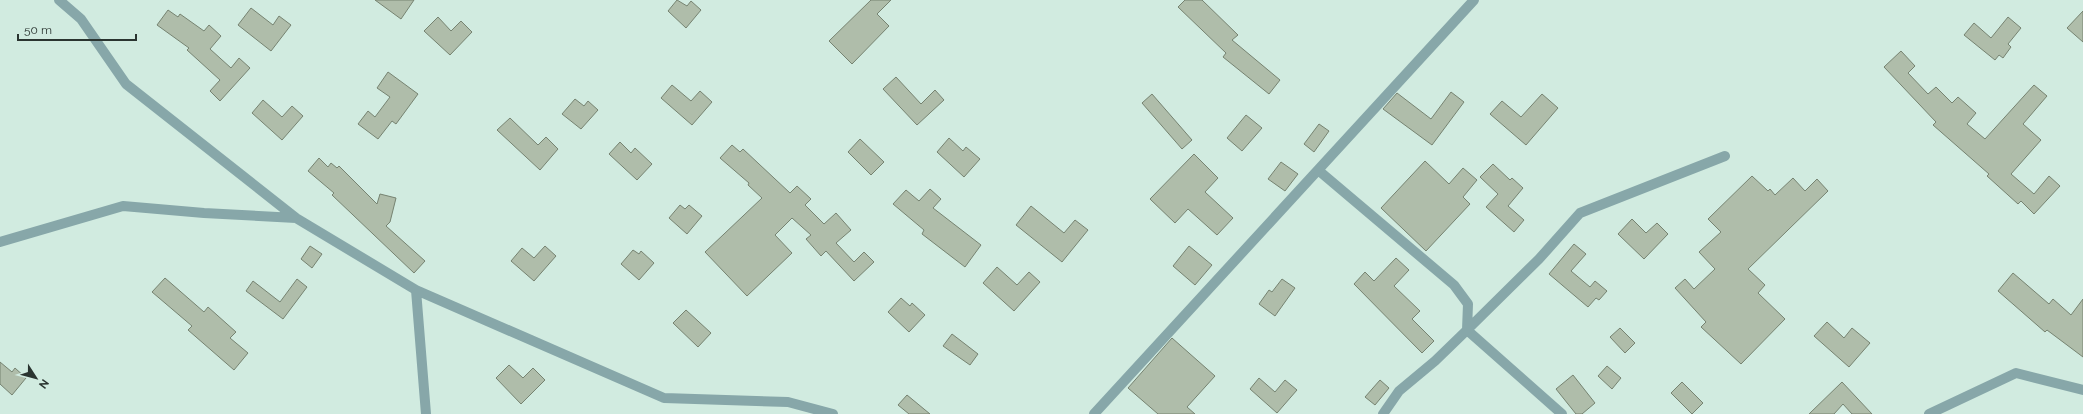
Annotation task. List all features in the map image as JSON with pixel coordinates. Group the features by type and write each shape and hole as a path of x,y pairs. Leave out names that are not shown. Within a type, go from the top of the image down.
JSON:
{"street":[{"path":"59,0 80,19 126,84 296,218 416,290 664,398 788,402 833,414"},
{"path":"1094,414 1474,0"},
{"path":"1383,414 1399,391 1435,361 1467,330 1539,259 1580,213 1725,156"},
{"path":"1318,170 1454,285 1468,304 1467,330"},
{"path":"0,242 123,206 204,213 296,218"},
{"path":"416,290 426,414"},
{"path":"1467,330 1562,414"},
{"path":"1929,414 2016,372 2083,390"}],"building":[{"path":"375,0 414,0 401,19"},
{"path":"677,0 687,6 691,1 701,10 686,28 668,11"},
{"path":"871,0 891,0 877,14 889,26 852,64 829,41"},
{"path":"1185,0 1202,0 1238,35 1232,40 1280,80 1269,94 1223,57 1226,53 1178,7"},
{"path":"251,8 273,25 279,16 291,25 271,51 238,25"},
{"path":"168,10 178,17 180,14 204,31 209,25 221,36 210,49 231,68 239,58 250,68 220,101 210,91 220,80 187,50 189,48 157,25"},
{"path":"2083,11 2083,42 2067,28"},
{"path":"438,17 451,31 461,21 472,32 450,55 424,31"},
{"path":"2008,17 2021,28 2008,44 2011,47 2003,58 1999,55 1995,60 1964,35 1974,23 1991,38"},
{"path":"1901,51 1915,66 1908,73 1928,94 1936,87 1952,103 1958,97 1976,113 1967,124 1985,139 2034,85 2047,96 2023,124 2041,140 2011,174 2034,194 2049,176 2060,186 2034,214 2021,201 2018,204 1987,176 1989,174 1933,125 1936,122 1884,67"},
{"path":"388,72 418,94 396,124 392,121 378,139 358,124 368,111 375,117 390,97 377,88"},
{"path":"896,77 921,104 935,90 944,100 917,125 883,89"},
{"path":"672,85 691,101 700,91 712,102 692,125 661,98"},
{"path":"1451,92 1464,102 1432,145 1383,109 1397,93 1431,119"},
{"path":"1152,94 1192,140 1182,149 1142,103"},
{"path":"1542,94 1558,108 1526,145 1490,114 1502,101 1521,117"},
{"path":"575,99 584,106 588,101 598,110 581,129 562,114"},
{"path":"263,100 282,117 292,106 303,116 282,140 252,113"},
{"path":"1246,115 1262,128 1242,151 1227,138"},
{"path":"510,118 538,145 546,137 558,149 540,170 497,130"},
{"path":"1319,124 1329,131 1314,152 1304,144"},
{"path":"949,138 963,151 966,147 980,159 964,177 937,152"},
{"path":"860,139 884,162 871,175 848,152"},
{"path":"620,142 631,153 635,148 652,164 637,180 609,154"},
{"path":"732,145 740,152 743,149 790,193 797,186 811,199 805,205 824,224 836,213 851,230 836,243 854,262 864,252 874,262 854,281 826,251 821,256 806,239 811,235 792,218 775,235 792,253 747,296 705,252 762,198 748,185 749,183 720,158"},
{"path":"1194,154 1218,178 1205,192 1233,218 1217,235 1188,209 1175,223 1150,199"},
{"path":"319,158 328,167 331,163 337,168 339,166 377,204 380,194 396,198 390,222 386,226 425,261 414,273 332,195 334,193 308,171"},
{"path":"1425,161 1449,184 1463,168 1477,180 1463,197 1470,204 1426,251 1381,208"},
{"path":"1281,162 1298,174 1285,191 1268,179"},
{"path":"1493,164 1510,180 1512,178 1523,188 1508,206 1524,220 1514,232 1486,207 1498,194 1480,177"},
{"path":"1752,176 1768,191 1770,189 1775,195 1793,178 1805,191 1817,179 1828,191 1748,269 1765,285 1758,293 1785,319 1741,364 1701,327 1706,322 1675,288 1685,279 1694,289 1715,269 1699,252 1721,232 1708,219"},
{"path":"930,189 941,199 933,208 981,245 965,267 922,234 924,230 893,204 906,190 919,201"},
{"path":"680,205 685,209 689,205 702,216 687,234 669,218"},
{"path":"1031,206 1064,233 1075,220 1088,230 1062,262 1016,225"},
{"path":"1632,219 1646,233 1657,223 1668,234 1644,259 1618,234"},
{"path":"1574,244 1586,254 1571,271 1590,287 1595,281 1607,291 1599,300 1596,298 1588,307 1549,274"},
{"path":"310,246 322,254 312,268 301,259"},
{"path":"545,246 556,256 534,281 511,261 522,248 534,258"},
{"path":"1189,246 1212,265 1195,285 1173,266"},
{"path":"633,250 639,254 641,251 654,263 639,280 621,264"},
{"path":"1396,258 1409,270 1394,286 1420,311 1412,319 1434,341 1422,353 1354,284 1365,272 1374,281"},
{"path":"997,267 1017,285 1029,272 1040,282 1014,311 983,283"},
{"path":"2013,273 2049,304 2053,299 2071,315 2083,299 2083,357 2047,330 2045,332 1998,291"},
{"path":"165,278 204,312 208,307 236,332 230,338 248,353 234,370 188,330 192,326 152,292"},
{"path":"297,279 307,287 283,319 246,291 253,281 280,302"},
{"path":"1282,279 1295,288 1275,316 1259,304 1269,290 1272,292"},
{"path":"901,298 910,306 912,303 925,315 909,332 888,312"},
{"path":"686,310 711,333 698,347 673,323"},
{"path":"1827,322 1844,338 1852,328 1870,343 1849,367 1814,336"},
{"path":"1620,328 1635,343 1625,353 1610,337"},
{"path":"952,334 978,354 970,365 943,346"},
{"path":"1172,338 1215,376 1187,407 1195,414 1158,414 1128,388"},
{"path":"0,362 12,372 15,368 26,378 12,395 0,384"},
{"path":"509,365 523,378 533,368 545,380 521,404 496,378"},
{"path":"1607,366 1621,378 1612,389 1598,376"},
{"path":"1573,375 1595,403 1582,414 1576,414 1556,389"},
{"path":"1259,378 1275,392 1285,380 1297,390 1277,413 1250,389"},
{"path":"1380,380 1389,388 1375,405 1365,397"},
{"path":"1682,382 1703,403 1692,414 1671,393"},
{"path":"1842,382 1872,414 1852,414 1843,404 1834,414 1809,414"},
{"path":"907,395 930,414 909,414 898,405"}]}
